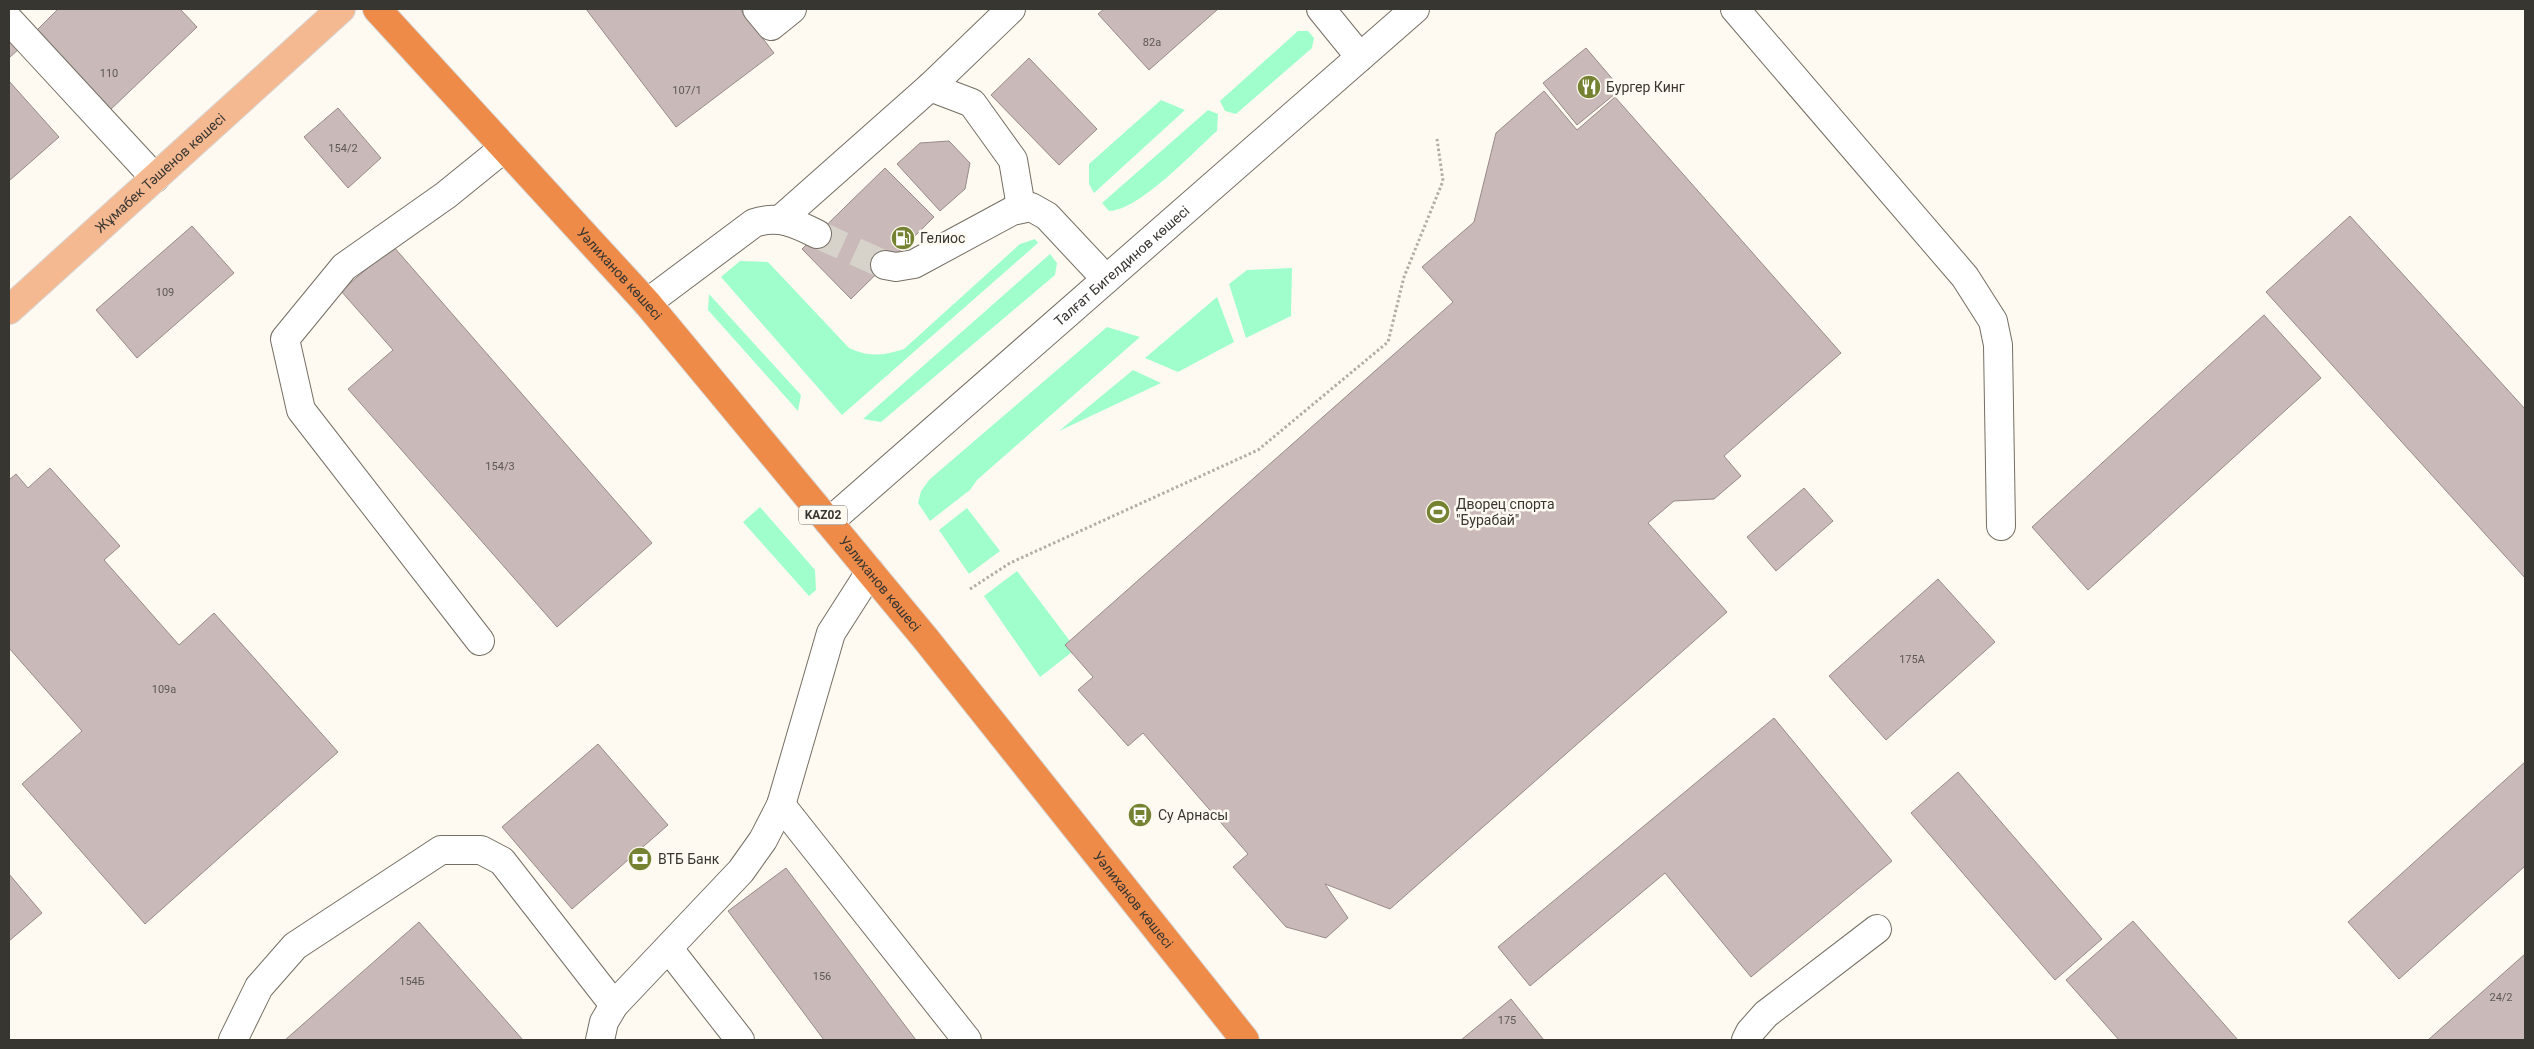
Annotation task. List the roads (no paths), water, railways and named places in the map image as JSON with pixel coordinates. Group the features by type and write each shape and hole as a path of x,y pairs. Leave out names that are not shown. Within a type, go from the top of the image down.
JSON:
{"highway":[{"name":"Уәлиханов көшесі","path":"377,9 647,303 870,572 1245,1040"}],"main road":[{"name":"Жұмабек Тәшенов көшесі","path":"9,310 341,9"}],"street":[{"path":"9,15 16,9"},
{"path":"757,9 771,26 792,9"},
{"path":"781,219 930,87 1012,9"},
{"path":"1321,9 1360,57"},
{"name":"Талғат Бигелдинов көшесі","path":"829,522 1415,9"},
{"path":"1735,9 1965,277 1993,321 2000,370 2001,526"},
{"path":"9,20 155,178"},
{"path":"930,87 972,103 1013,160 1021,207"},
{"path":"480,641 301,410 285,339 344,267 446,195 504,148"},
{"path":"886,265 896,267 914,264 1021,207 1039,209 1106,279"},
{"path":"647,303 742,230 767,218 793,222 817,234"},
{"path":"600,1040 604,1022 614,1005 741,871 763,840 781,805 831,633 870,572"},
{"path":"781,805 967,1040"},
{"path":"233,1040 259,987 295,946 441,850 481,850 502,861 614,1005"},
{"path":"1746,1040 1750,1032 1766,1014 1877,929"},
{"path":"669,949 740,1040"}],"tunnel":[{"path":"817,234 885,265"}],"place":[{"name":"Бургер Кинг","path":"1589,87"},
{"name":"Гелиос","path":"903,238"},
{"name":"Дворец спорта \"Бурабай\"","path":"1438,512"},
{"name":"Су Арнасы","path":"1140,815"},
{"name":"ВТБ Банк","path":"640,859"}]}
